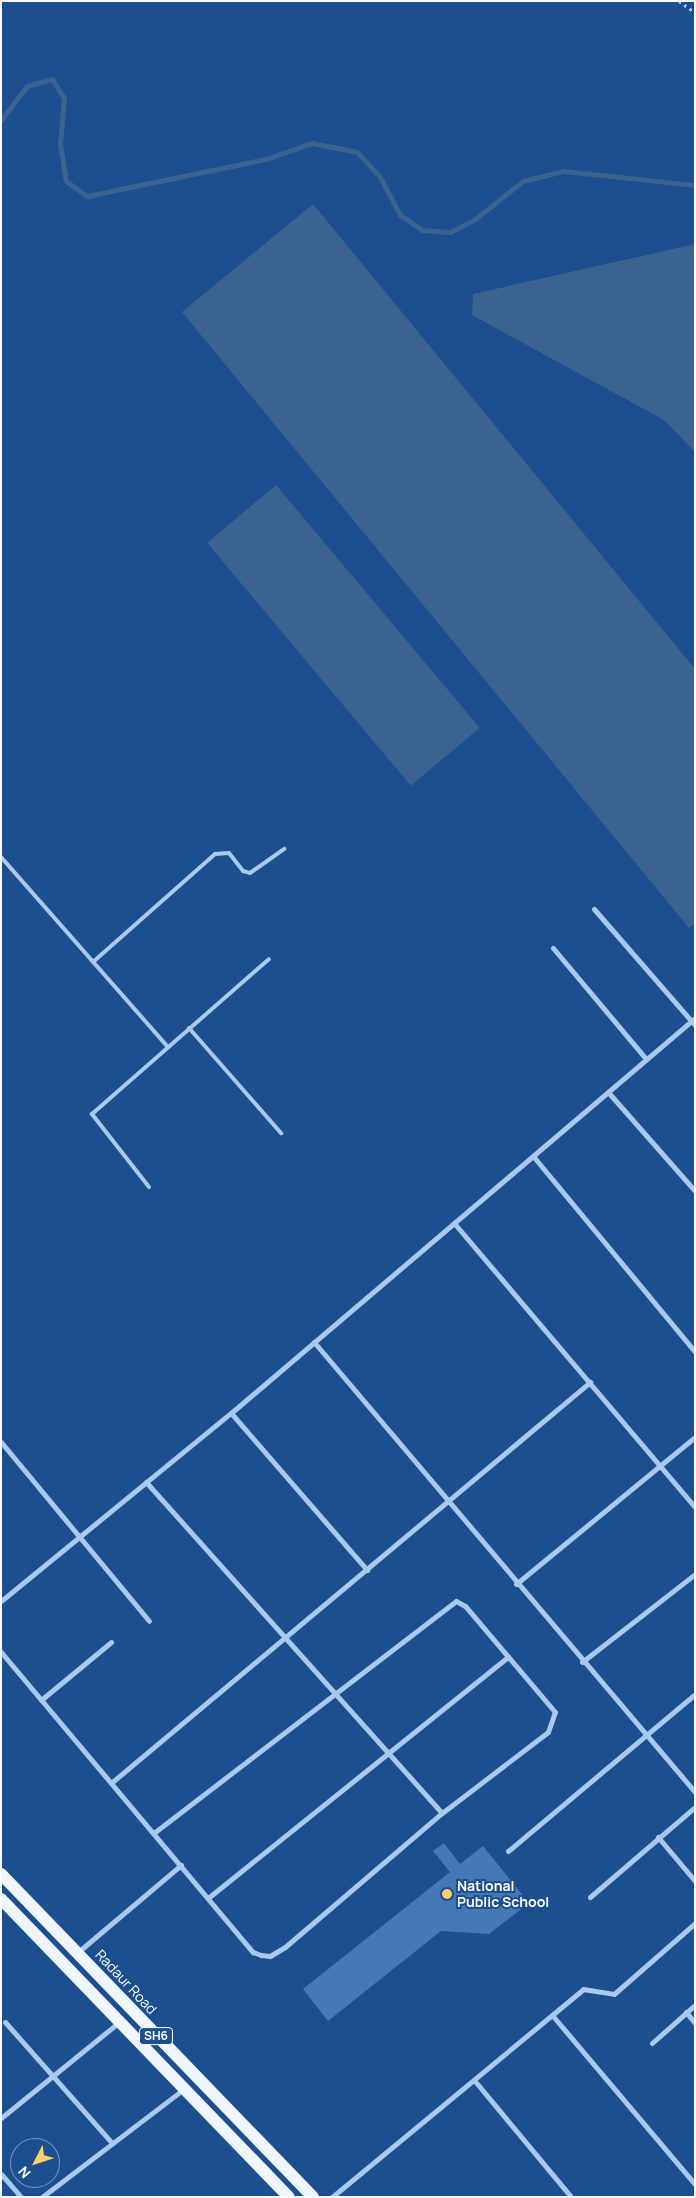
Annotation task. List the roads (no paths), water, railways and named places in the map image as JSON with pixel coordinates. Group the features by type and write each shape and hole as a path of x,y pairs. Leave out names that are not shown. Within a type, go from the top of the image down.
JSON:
{"main road":[{"name":"Radaur Road","path":"1,1874 313,2197"},
{"name":"SH6","path":"1,1898 118,2022 290,2197"}],"street":[{"path":"2,1598 81,1536 230,1413 646,1059 694,1021 594,909"},
{"path":"553,948 646,1059"},
{"path":"608,1092 695,1191"},
{"path":"534,1156 695,1352"},
{"path":"454,1223 695,1506"},
{"path":"314,1342 582,1662 695,1792"},
{"path":"111,1782 288,1637 590,1382"},
{"path":"230,1413 367,1570"},
{"path":"516,1584 695,1437"},
{"path":"1,1442 81,1536 149,1621"},
{"path":"146,1482 288,1637 333,1692 442,1813"},
{"path":"582,1662 695,1574"},
{"path":"1,1652 253,1952 270,1956 442,1813 553,1724 555,1712 506,1658 465,1606 456,1601 333,1692 154,1833"},
{"path":"41,1700 111,1642"},
{"path":"208,1898 506,1658"},
{"path":"508,1851 643,1734 695,1694"},
{"path":"590,1897 695,1806"},
{"path":"658,1837 695,1880"},
{"path":"78,1952 181,1865"},
{"path":"332,2197 587,1987 603,1995 614,1994 695,1923"},
{"path":"652,2043 695,2005"},
{"path":"686,2012 695,2023"},
{"path":"552,2015 695,2184"},
{"path":"5,2022 112,2142"},
{"path":"1,2118 118,2022"},
{"path":"474,2080 571,2197"},
{"path":"42,2197 184,2088"},
{"path":"1,2174 21,2197"}],"lane":[{"path":"93,962 216,854 229,853 243,871 250,873 284,849"},
{"path":"1,857 168,1047"},
{"path":"149,1187 92,1114 269,959"},
{"path":"189,1028 280,1132"}],"water":[{"path":"313,204 695,669 695,923 689,928 182,312"},
{"path":"695,244 695,452 664,420 472,315 473,294"},
{"path":"276,485 480,728 411,786 207,543"}],"waterway":[{"path":"1,120 27,86 52,79 64,98 60,144 66,181 87,196 266,159 312,143 357,152 380,177 400,215 422,230 450,232 475,219 523,181 563,171 695,185"}],"place":[{"name":"National Public School","path":"447,1894"}]}
